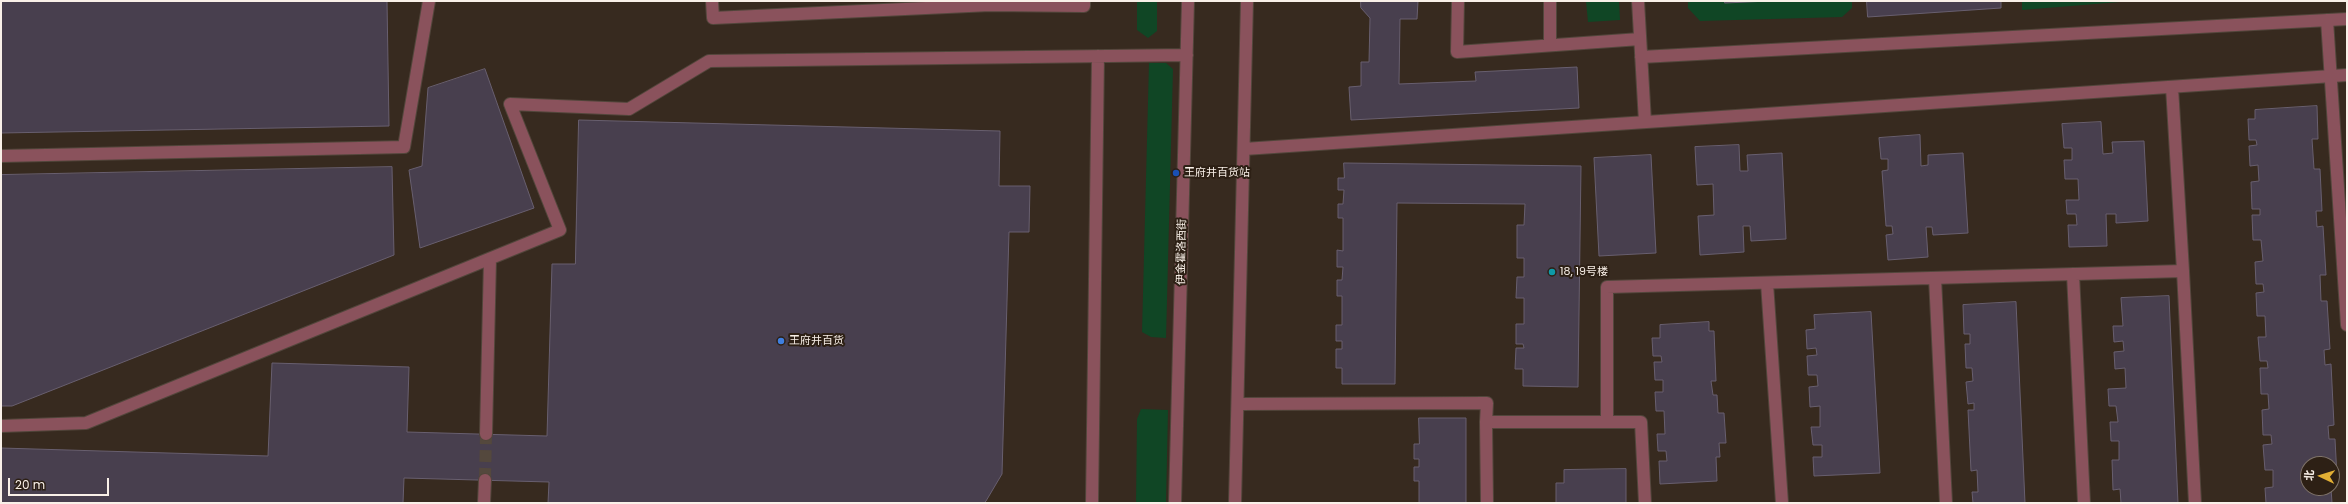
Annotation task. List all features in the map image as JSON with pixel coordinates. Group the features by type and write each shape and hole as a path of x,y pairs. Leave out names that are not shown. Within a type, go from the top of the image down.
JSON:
{"street":[{"path":"1,156 404,147 429,1"},
{"path":"712,1 713,18 990,3 1084,6 1084,1"},
{"name":"伊金霍洛西街","path":"1175,503 1188,1"},
{"path":"1235,503 1247,1"},
{"path":"1458,1 1457,52 1640,39"},
{"path":"1550,1 1550,45"},
{"path":"1638,1 1645,122"},
{"path":"1641,57 2347,19"},
{"path":"2327,20 2347,324"},
{"path":"1,426 86,423 560,230 510,104 629,109 709,61 1187,55"},
{"path":"1092,503 1098,56"},
{"path":"1244,149 2347,75"},
{"path":"2172,87 2195,503"},
{"path":"486,434 490,259"},
{"path":"1607,422 1607,288 2183,270"},
{"path":"2073,274 2084,503"},
{"path":"1935,278 1946,503"},
{"path":"1767,283 1782,503"},
{"path":"1238,404 1487,403 1486,503"},
{"path":"1486,422 1641,422 1645,503"},
{"path":"484,503 485,480"}],"green space":[{"path":"1137,1 1157,1 1157,31 1148,38 1137,30"},
{"path":"1586,1 1619,1 1620,20 1588,22"},
{"path":"1688,1 1852,1 1852,8 1842,17 1700,21 1688,8"},
{"path":"2022,1 2132,1 2022,10"},
{"path":"1149,63 1166,63 1173,69 1166,338 1151,337 1142,332"},
{"path":"1141,409 1168,410 1166,503 1136,503 1137,419"}],"building":[{"path":"1,1 387,1 389,126 1,133"},
{"path":"1361,1 1418,1 1417,19 1400,19 1399,84 1476,81 1475,72 1577,67 1579,108 1351,120 1349,87 1361,86 1361,62 1369,62 1370,18 1361,8"},
{"path":"1725,1 1769,1 1725,3"},
{"path":"1867,1 2001,1 2001,8 1868,17"},
{"path":"485,69 534,208 420,248 409,170 422,166 428,88"},
{"path":"2317,106 2318,139 2312,139 2314,169 2320,169 2322,211 2316,211 2317,227 2323,226 2326,275 2320,275 2321,301 2327,301 2330,349 2324,350 2325,365 2331,364 2334,425 2328,426 2329,439 2335,439 2336,456 2300,456 2300,496 2332,496 2332,503 2266,503 2265,488 2273,487 2273,470 2265,470 2263,445 2272,444 2271,435 2263,435 2262,410 2269,409 2268,394 2261,394 2260,368 2268,368 2267,361 2260,361 2258,337 2266,337 2265,316 2257,316 2256,293 2264,292 2263,284 2256,284 2255,262 2263,261 2261,240 2253,240 2252,215 2260,215 2260,209 2252,209 2251,182 2259,181 2258,165 2250,166 2249,146 2257,145 2256,140 2249,140 2248,119 2255,119 2255,110"},
{"path":"579,120 1000,131 999,186 1030,186 1029,232 1009,232 1002,474 986,501 984,503 548,503 549,482 404,478 403,503 1,503 1,448 268,456 272,363 409,367 407,432 547,436 552,264 575,264"},
{"path":"2101,122 2103,154 2113,153 2112,142 2144,141 2148,221 2116,223 2116,214 2106,214 2107,246 2069,247 2068,225 2077,225 2076,214 2067,214 2066,200 2079,200 2078,179 2065,179 2064,160 2072,160 2072,148 2064,148 2062,124"},
{"path":"1920,135 1921,166 1928,165 1928,155 1963,153 1968,233 1933,235 1932,227 1926,227 1928,257 1888,260 1886,235 1893,234 1892,226 1886,226 1882,171 1888,170 1888,159 1881,159 1879,138"},
{"path":"1739,145 1740,171 1748,171 1747,155 1782,153 1786,239 1751,241 1750,226 1743,226 1744,252 1700,255 1698,216 1714,215 1713,184 1697,185 1695,147"},
{"path":"1651,155 1656,253 1599,256 1594,158"},
{"name":"18, 19号楼","path":"1344,163 1581,166 1578,387 1523,386 1523,369 1515,369 1516,348 1524,348 1523,344 1516,344 1516,324 1524,324 1524,298 1516,298 1517,277 1524,277 1524,258 1517,258 1517,225 1524,225 1525,204 1397,203 1395,384 1342,384 1342,368 1336,368 1336,349 1342,349 1342,341 1336,341 1336,325 1342,325 1342,296 1337,296 1337,280 1342,280 1343,267 1337,267 1337,250 1343,251 1343,218 1338,218 1338,204 1343,204 1344,190 1338,190 1338,178 1344,178"},
{"path":"392,167 394,255 12,406 1,406 1,175"},
{"path":"2169,296 2178,503 2121,503 2120,489 2113,490 2112,460 2119,460 2119,441 2111,441 2110,422 2118,422 2116,406 2109,406 2108,389 2126,388 2125,368 2115,369 2114,352 2124,351 2123,341 2114,342 2113,326 2123,326 2121,298"},
{"path":"2016,302 2025,503 1973,503 1972,492 1978,492 1977,470 1971,471 1968,410 1974,410 1974,403 1968,404 1966,382 1973,381 1972,368 1966,368 1965,344 1970,344 1970,334 1964,334 1963,305"},
{"path":"1871,312 1880,473 1814,476 1813,457 1822,457 1822,445 1813,445 1811,427 1820,427 1820,406 1810,407 1809,387 1818,386 1817,375 1808,375 1807,356 1817,355 1816,348 1807,349 1806,330 1815,329 1814,315"},
{"path":"1709,322 1709,331 1714,331 1716,381 1711,381 1713,395 1717,395 1718,413 1724,413 1726,443 1719,443 1720,457 1716,457 1717,481 1660,484 1659,461 1667,461 1666,451 1658,451 1657,434 1665,434 1664,411 1656,411 1655,392 1663,392 1663,380 1655,380 1654,362 1662,362 1661,356 1653,356 1652,338 1660,338 1660,325"},
{"path":"1419,418 1466,418 1466,503 1419,503 1419,481 1414,481 1414,467 1419,467 1419,459 1414,459 1414,444 1419,444"},
{"path":"1626,469 1626,503 1556,503 1556,483 1564,483 1564,470"}],"tunnel":[{"path":"485,480 486,434"}],"place":[{"name":"王府井百货站","path":"1176,173"},
{"name":"18, 19号楼","path":"1552,272"},
{"name":"王府井百货","path":"781,341"}]}
